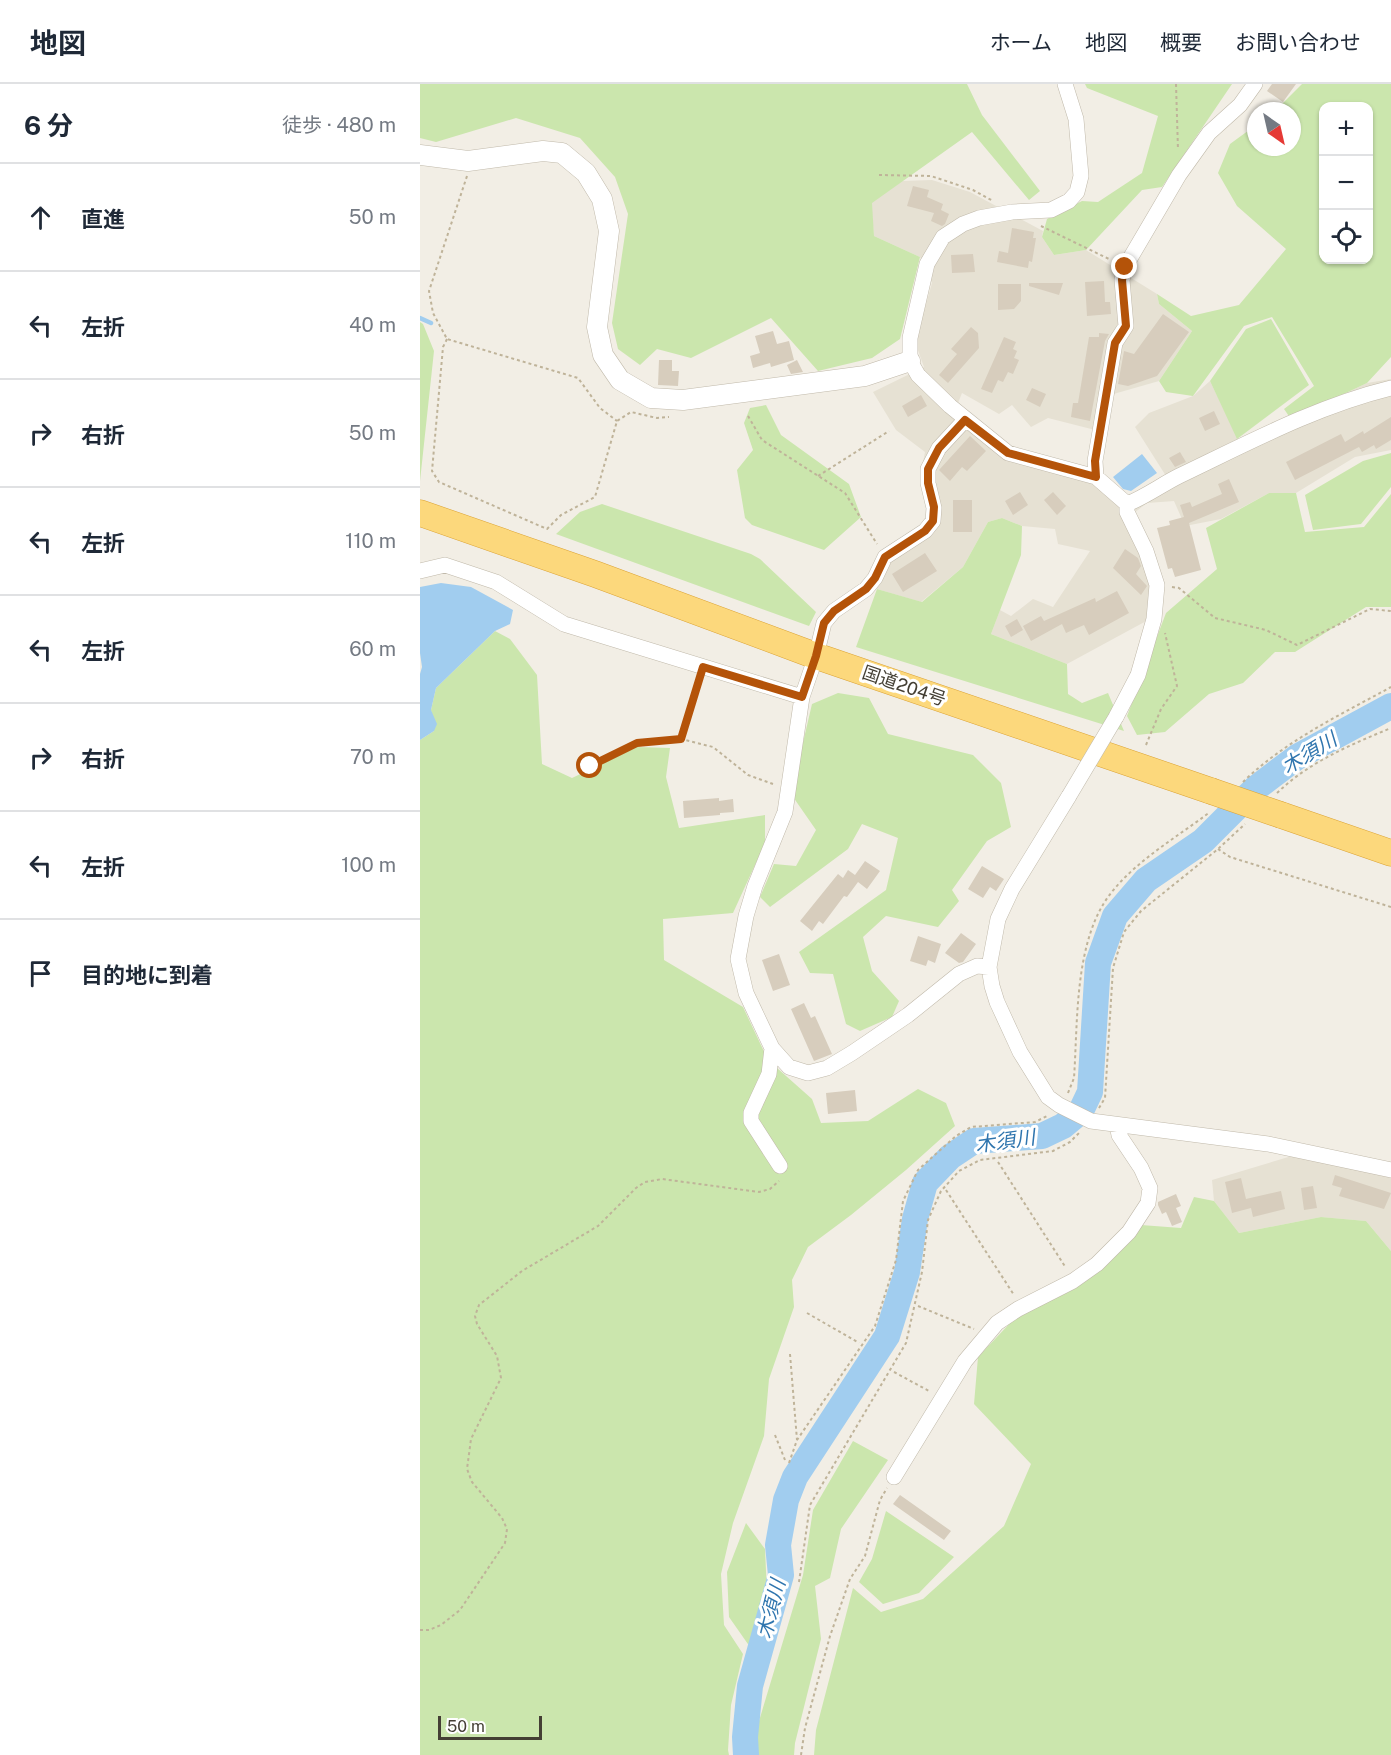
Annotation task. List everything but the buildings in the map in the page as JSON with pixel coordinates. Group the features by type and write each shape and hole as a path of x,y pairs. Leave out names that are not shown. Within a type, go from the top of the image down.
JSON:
{"highway":[{"name":"国道204号","path":"420,513 595,574 1211,801 1277,806 1391,853"}],"street":[{"path":"1065,84 1076,119 1081,176 1077,192 1069,201 1050,210 1012,212 979,218 963,224 944,237 927,264 910,338 910,360 918,375 965,420 1008,453 1096,477 1127,504 1127,512 1146,551 1157,585 1154,619 1138,675 1116,717 1012,889 999,919 989,967 992,986 1020,1052 1040,1087 1059,1105 1091,1121 1268,1144 1391,1170"},
{"path":"1096,477 1095,461 1115,343 1126,326 1122,280 1125,267 1179,175 1209,133 1240,105 1255,84"},
{"path":"420,155 468,161 543,151 562,153 586,173 602,198 609,231 597,327 603,355 620,380 651,398 683,400 865,376 910,360"},
{"path":"1127,504 1140,499 1161,484 1330,406 1391,388"},
{"path":"965,420 939,448 928,469 928,483 934,507 933,521 925,531 885,557 875,578 866,589 834,611 824,623 802,697 784,812 749,906 738,959 746,993 772,1048 789,1067 808,1073 827,1068 908,1015 959,974 977,966 989,967"},
{"path":"420,571 445,564 496,582 564,624 802,697"},
{"path":"772,1048 769,1074 752,1113 751,1121 780,1166"},
{"path":"894,1477 965,1361 997,1323 1018,1309 1073,1281 1097,1263 1129,1232 1148,1203 1150,1188 1141,1168 1119,1136 1117,1125"}],"path":[{"path":"1176,84 1179,175"},
{"path":"468,161 467,182 429,291 433,313 447,339 578,378 600,408 617,421"},
{"path":"447,339 443,347 432,471 439,482 547,529 561,515 595,497 617,421 631,412 657,418 681,415 683,400"},
{"path":"748,416 762,440 845,493 885,557"},
{"path":"818,476 889,431"},
{"path":"1157,585 1179,588 1215,618 1266,630 1297,645 1370,609 1391,611"},
{"path":"1146,745 1161,709 1178,686 1165,632 1154,619"},
{"path":"681,739 703,667"},
{"path":"1242,783 1257,769 1300,738 1391,687"},
{"path":"1277,806 1289,782 1334,752 1391,728"},
{"path":"590,766 637,743 681,739 713,747 747,775 788,790"},
{"path":"789,1463 797,1440 876,1326 896,1260 903,1202 918,1170 956,1136 972,1127 1035,1122 1046,1118 1059,1105 1070,1091 1074,1078 1083,957 1092,928 1110,894 1133,870 1211,801"},
{"path":"799,1582 810,1505 906,1343 922,1272 928,1220 941,1191 959,1171 980,1160 1053,1151 1070,1142 1091,1121 1105,1098 1113,968 1124,932 1142,911 1218,849 1249,819"},
{"path":"1218,849 1230,857 1391,907"},
{"path":"998,1162 1069,1273"},
{"path":"420,1630 429,1630 441,1625 460,1610 505,1543 507,1529 502,1518 472,1482 467,1469 471,1439 501,1378 497,1356 477,1324 475,1316 479,1305 522,1271 598,1226 645,1182 662,1179 759,1192 770,1189 778,1183 781,1174 780,1166"},
{"path":"946,1190 1017,1299"},
{"path":"918,1306 980,1331"},
{"path":"807,1313 859,1344"},
{"path":"790,1354 797,1440"},
{"path":"894,1372 934,1393"},
{"path":"775,1435 785,1460"},
{"path":"801,1755 805,1728 833,1626 850,1579 865,1556 880,1500 894,1477"}],"shaded area":[{"path":"932,180 970,192 1043,231 1042,237 1054,255 1086,250 1157,294 1159,304 1192,331 1159,381 1110,395 1103,432 1048,418 1031,427 1012,405 999,414 962,393 958,403 1004,445 1088,467 1129,499 1166,476 1135,427 1149,413 1193,396 1210,381 1238,439 1291,419 1367,383 1391,379 1391,450 1355,457 1296,493 1269,493 1221,519 1185,526 1174,501 1147,503 1134,513 1161,613 1067,664 991,634 1000,610 1011,616 1033,599 1053,607 1090,551 1058,544 1055,529 1022,526 1002,518 988,522 963,567 921,602 877,589 883,550 922,529 928,512 920,478 925,452 896,430 873,392 924,367 915,342 932,283 920,257 874,236 871,203 902,181"},
{"path":"1295,1155 1391,1178 1391,1251 1366,1221 1321,1217 1239,1233 1214,1201 1212,1180"}],"green space":[{"path":"420,84 967,84 982,115 1040,191 1029,200 972,132 872,203 874,236 920,257 900,339 872,358 818,371 771,318 691,358 657,349 640,365 618,349 612,323 628,214 615,177 580,138 516,118 436,142 420,138"},
{"path":"1085,84 1232,84 1162,187 1142,190 1086,250 1054,255 1042,237 1047,219 1082,201 1098,202 1142,173 1158,116 1087,88"},
{"path":"1302,84 1391,84 1391,357 1367,383 1291,419 1284,409 1314,386 1272,317 1244,326 1193,396 1166,392 1159,381 1192,331 1159,304 1157,294 1191,316 1239,305 1286,249 1237,206 1218,173 1230,144 1247,132 1247,156 1301,156 1301,102 1284,102"},
{"path":"1271,319 1309,385 1237,439 1210,381 1246,329"},
{"path":"420,322 423,324 434,351 420,481"},
{"path":"766,405 781,435 849,484 861,517 824,550 752,525 745,518 737,470 753,450 744,423 750,408"},
{"path":"1391,453 1391,487 1361,524 1313,530 1305,495 1363,461"},
{"path":"1269,493 1296,493 1305,532 1364,527 1391,494 1391,607 1366,607 1295,652 1275,652 1243,683 1209,694 1165,732 1137,735 1127,716 1166,613 1217,569 1206,528"},
{"path":"602,504 760,559 816,612 809,626 556,534 580,512"},
{"path":"1002,518 1022,526 1021,555 991,634 1067,664 1068,694 1082,703 1108,693 1124,731 856,647 877,589 922,602 963,567 988,522"},
{"path":"495,631 510,639 537,675 542,764 572,778 637,747 670,748 666,777 679,828 765,815 765,843 733,913 663,919 664,960 743,1007 768,1060 812,1099 821,1123 868,1121 918,1089 946,1103 955,1126 906,1170 808,1247 792,1280 794,1307 769,1379 764,1436 733,1523 721,1574 724,1625 743,1654 731,1705 729,1755 420,1755 420,740 434,731 431,710 436,688"},
{"path":"838,693 869,698 888,734 973,755 1001,783 1011,827 987,841 952,890 959,901 938,927 886,916 863,937 872,971 899,1001 892,1017 860,1031 846,1024 833,974 810,973 799,952 886,890 898,838 862,824 848,849 770,907 760,897 774,864 796,866 816,830 791,794 812,704"},
{"path":"1194,1197 1214,1201 1239,1233 1321,1217 1366,1221 1391,1251 1391,1755 814,1755 816,1730 853,1588 881,1612 923,1599 1004,1526 1031,1464 974,1404 978,1357 1013,1320 1141,1225 1181,1228"},
{"path":"853,1441 888,1460 841,1529 830,1578 815,1586 821,1639 794,1755 757,1755 756,1731 803,1575 813,1510"},
{"path":"886,1511 954,1557 919,1593 883,1604 859,1582 872,1559"},
{"path":"746,1523 765,1549 767,1593 750,1647 729,1617 727,1572"}],"water":[{"path":"1142,454 1157,473 1131,491 1123,489 1113,477"},
{"path":"441,583 471,587 513,610 510,624 495,631 436,688 431,710 437,724 434,731 420,740 420,674 422,667 420,587"}],"waterway":[{"path":"420,318 431,323"},
{"name":"木須川","path":"746,1755 745,1737 750,1686 781,1575 778,1545 786,1500 795,1477 887,1336 907,1272 915,1219 925,1183 950,1157 974,1141 1042,1136 1063,1126 1081,1111 1090,1092 1098,963 1115,916 1146,880 1203,841 1256,788 1297,757 1391,706"}],"route":[{"path":"590,766 637,743 681,739 703,667 802,697 824,623 834,611 866,589 875,578 885,557 925,531 933,521 934,507 928,483 928,469 939,448 965,420 1008,453 1096,477 1095,461 1115,343 1126,326 1122,280 1125,267"}]}
